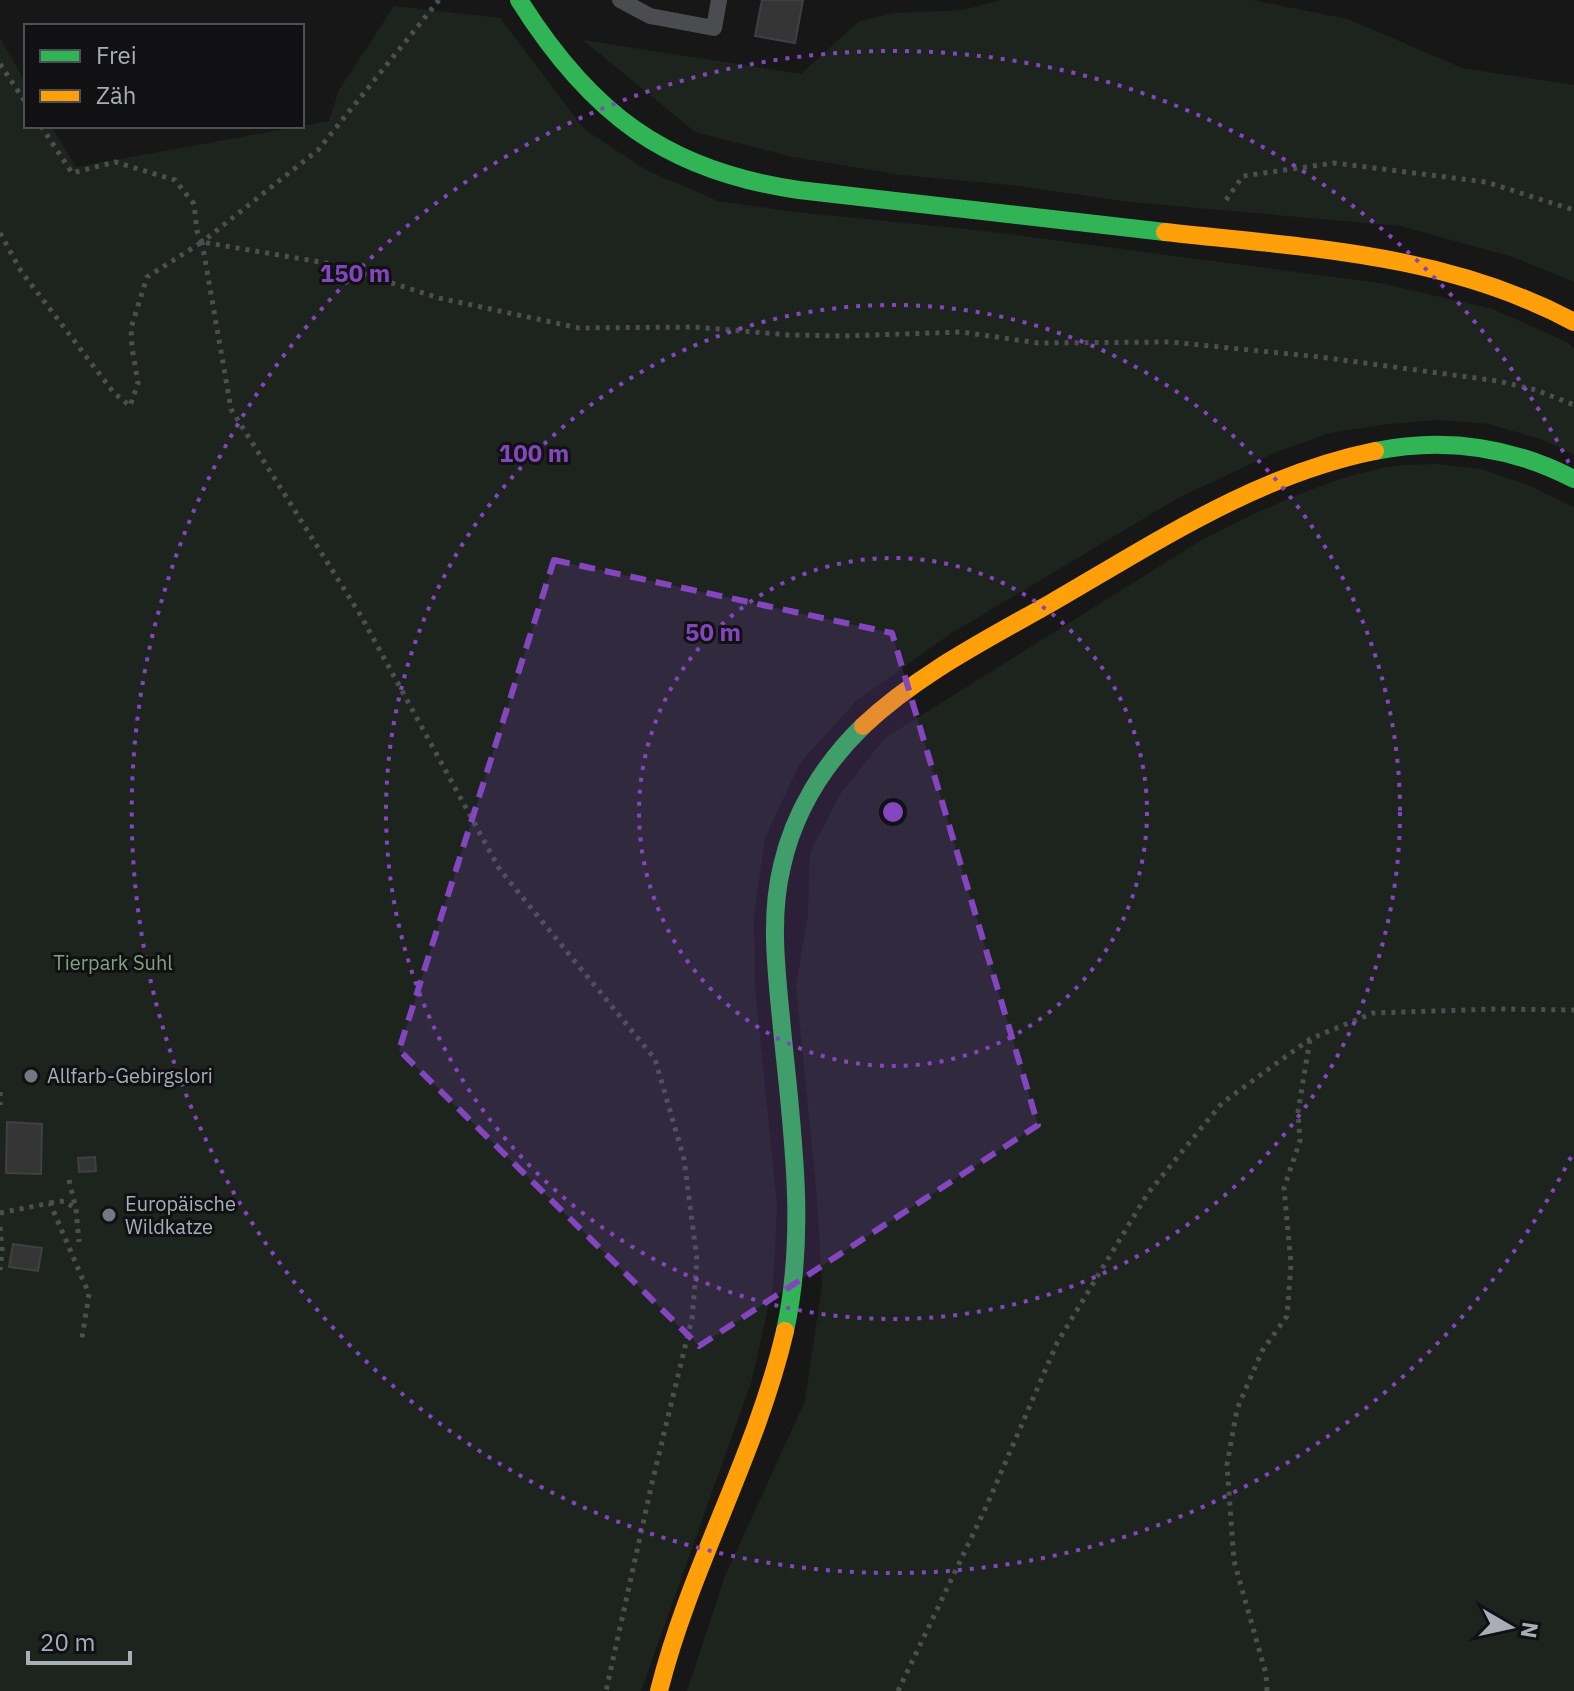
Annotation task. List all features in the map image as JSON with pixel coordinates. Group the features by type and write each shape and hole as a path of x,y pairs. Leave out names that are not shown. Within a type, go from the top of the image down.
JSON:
{"main road":[{"path":"519,0 547,40 591,90 638,132 690,163 724,175 760,185 1277,244 1433,268 1533,299 1574,322"},
{"path":"659,1691 702,1556 774,1381 786,1330 796,1244 796,1201 775,915 787,846 802,809 823,771 852,737 918,682 1128,558 1238,497 1287,476 1363,453 1437,445 1484,448 1535,462 1574,479"}],"lane":[{"path":"620,0 650,16 714,28 719,0"}],"path":[{"path":"0,233 21,271 114,393 130,406 138,383 131,328 147,277 202,242 318,150 439,0"},
{"path":"0,64 24,100"},
{"path":"42,128 72,173 115,162 175,180 194,204 231,409 361,616 500,870 655,1059 684,1159 697,1260 692,1318 606,1691"},
{"path":"1202,236 1243,176 1334,163 1486,182 1574,210"},
{"path":"202,242 332,264 439,298 579,328 695,327 844,336 962,332 1038,343 1170,342 1320,357 1498,381 1536,390 1574,405"},
{"path":"898,1691 987,1505 1057,1343 1148,1193 1222,1103 1310,1039 1373,1013 1574,1010"},
{"path":"1267,1691 1266,1674 1234,1561 1227,1465 1237,1409 1262,1351 1287,1316 1291,1264 1284,1188 1300,1141 1298,1112 1310,1039"},
{"path":"0,1092 0,1105"},
{"path":"69,1180 79,1242"},
{"path":"0,1213 64,1201 76,1209"},
{"path":"50,1203 89,1294 82,1338"},
{"path":"0,1227 0,1270"}],"highlighted area":[{"path":"554,560 892,633 1038,1125 699,1346 399,1050"}],"green space":[{"path":"1001,0 1252,0 1348,19 1462,68 1574,85 1574,282 1513,257 1400,226 1130,202 1010,185 901,175 788,156 695,132 583,40 801,74 859,21 894,13 963,10"},
{"name":"Tierpark Suhl","path":"394,6 500,18 584,129 646,170 718,201 985,231 1380,283 1493,309 1565,341 1574,348 1574,455 1543,440 1489,424 1438,420 1330,433 1279,451 1180,497 950,634 855,702 800,763 765,838 754,914 755,988 777,1206 773,1285 752,1380 641,1691 0,1691 0,38 24,80 24,128 52,128 76,167 304,128 329,121 339,90"},
{"path":"1437,464 1481,469 1528,485 1574,507 1574,1691 687,1691 725,1576 805,1401 822,1285 817,1197 796,985 808,915 810,853 839,796 885,738 1200,541 1320,486 1393,466"}],"building":[{"path":"762,0 803,0 795,43 755,36"},
{"path":"7,1122 42,1124 41,1174 6,1173"},
{"path":"95,1157 96,1171 79,1172 78,1158"},
{"path":"13,1244 42,1248 38,1271 9,1267"}],"traffic: fast":[{"path":"519,0 574,75 604,105 636,130 671,151 709,168 752,181 799,190 1165,232"},
{"path":"1375,451 1426,445 1477,448 1526,459 1574,479"},
{"path":"785,1331 795,1256 796,1180 776,968 778,886 787,846 812,790 836,756 863,726"}],"traffic: slow":[{"path":"1165,232 1323,249 1425,267 1525,299 1574,322"},
{"path":"863,726 906,690 953,659 1207,514 1289,476 1375,451"},
{"path":"659,1691 688,1600 757,1423 785,1331"}],"place":[{"name":"Allfarb-Gebirgslori","path":"31,1076"},
{"name":"Europäische Wildkatze","path":"109,1215"}]}
